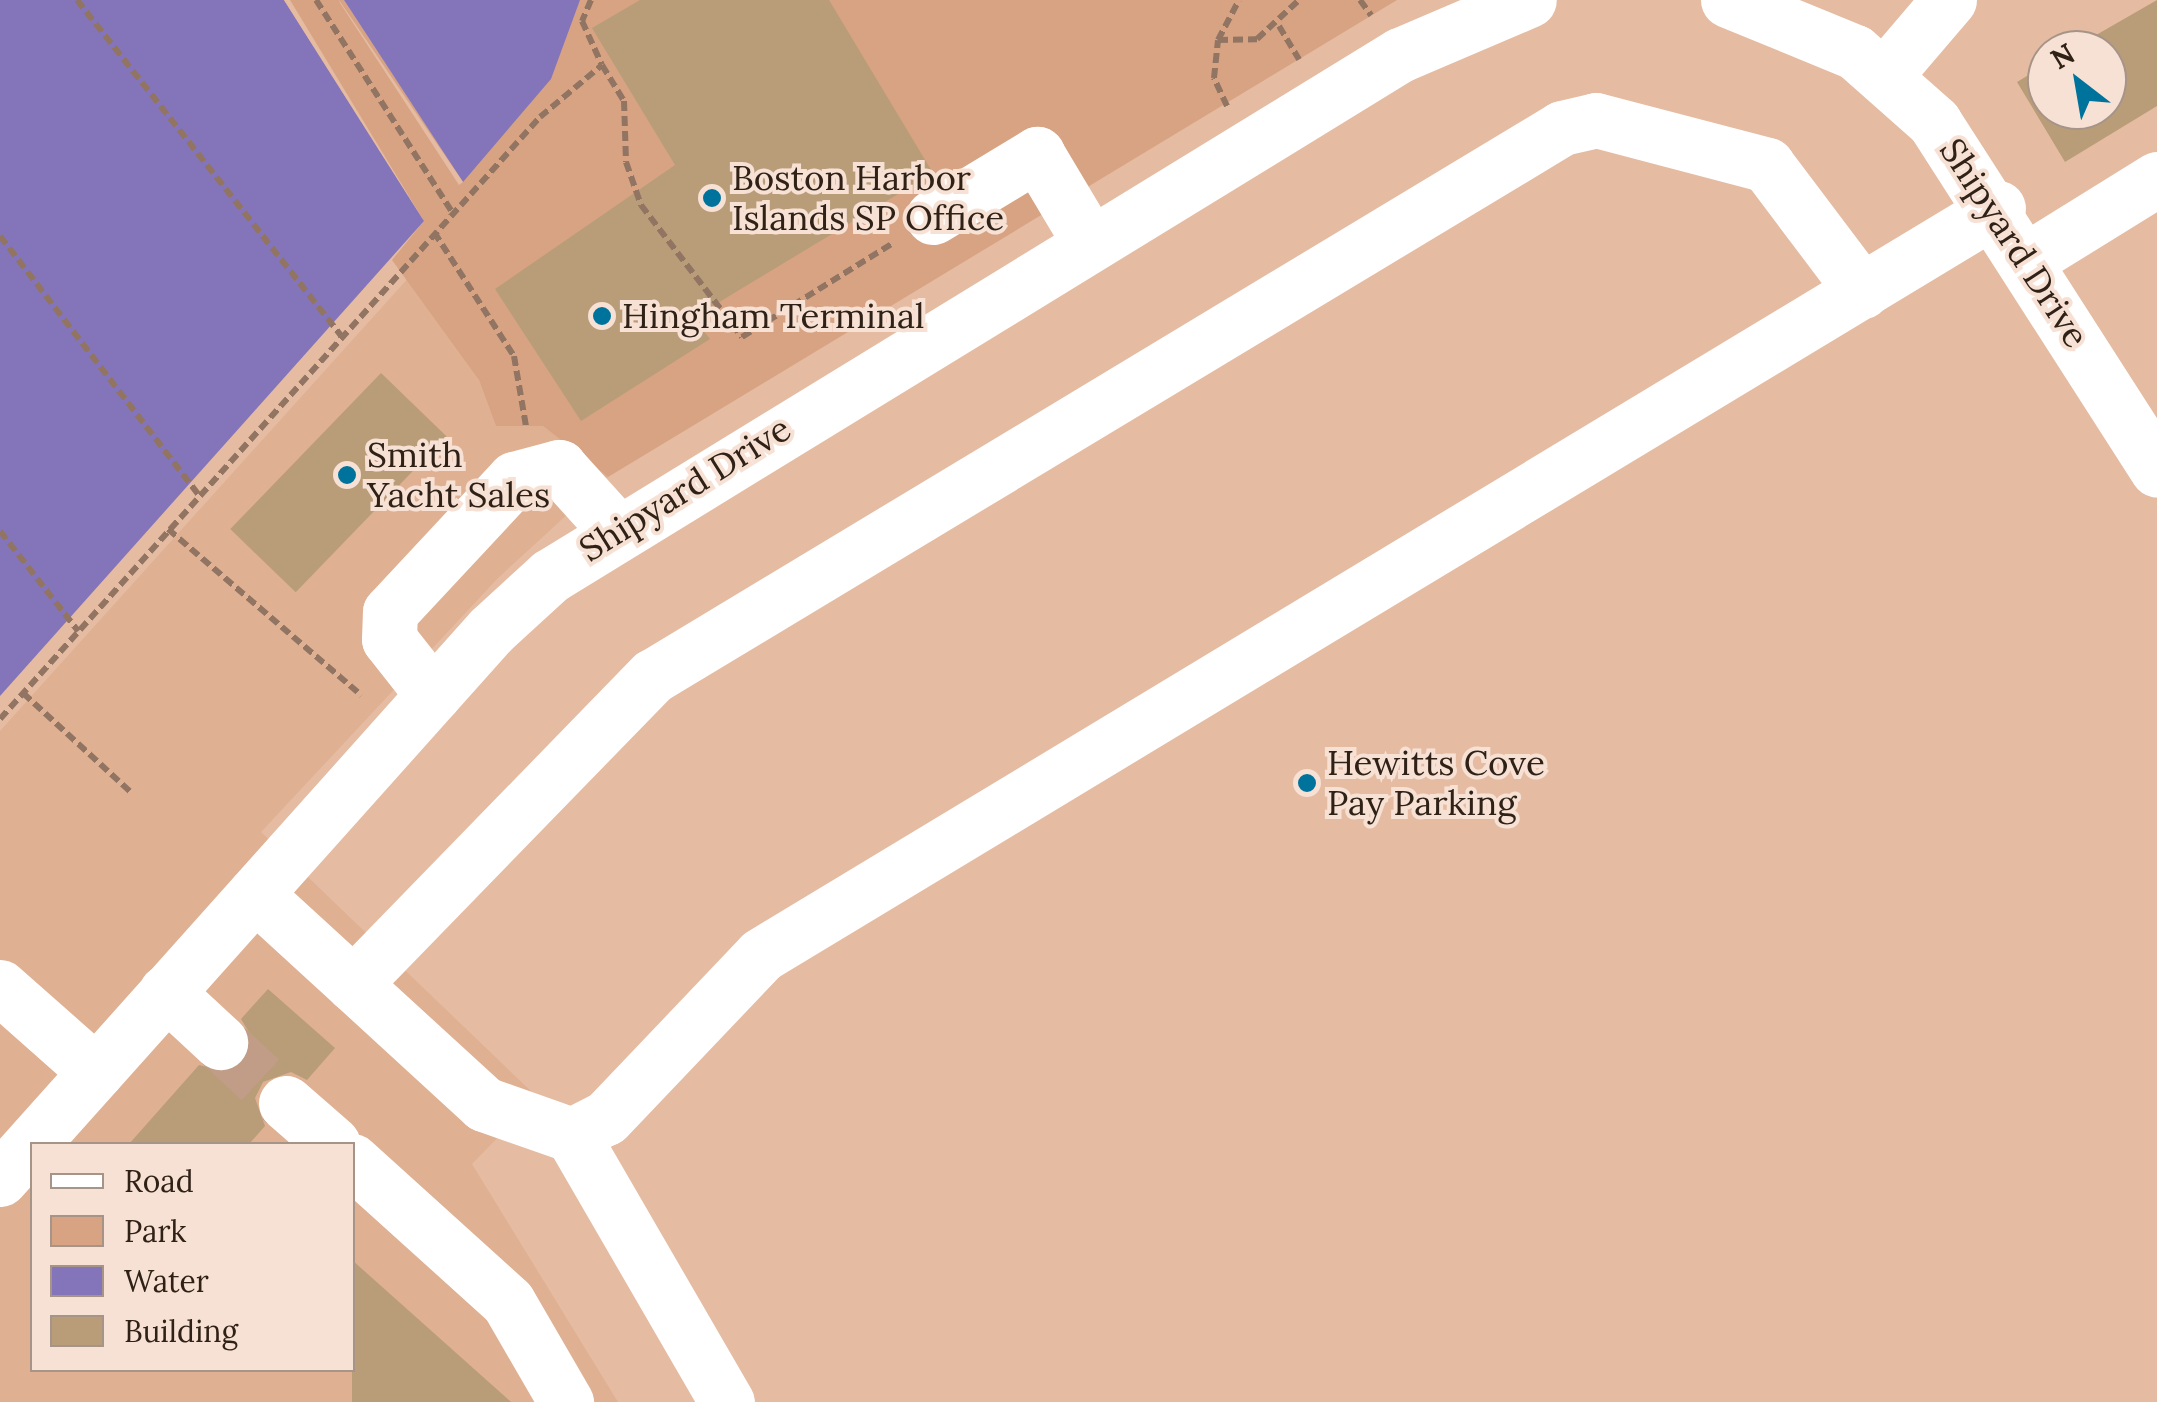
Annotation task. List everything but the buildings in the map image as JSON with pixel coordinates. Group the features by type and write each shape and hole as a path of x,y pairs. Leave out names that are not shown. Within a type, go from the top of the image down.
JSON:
{"street":[{"name":"Shipyard Drive","path":"33,1142 256,894 417,676 616,530 1400,55 1529,0"},
{"name":"Shipyard Drive","path":"1728,0 1810,28 1884,76 1934,122 1998,208 2157,470"},
{"path":"1884,76 1949,0"},
{"path":"353,984 653,676 1562,128 1596,120 1767,165 1862,291"},
{"path":"933,217 1037,154 1090,242"},
{"path":"2028,258 2157,178"},
{"path":"572,1135 606,1118 761,955 1998,208"},
{"path":"417,676 388,631 397,602 532,467 558,467 616,530"},
{"path":"256,894 484,1104 572,1135 727,1402"},
{"path":"0,987 96,1072"},
{"path":"166,992 220,1042"},
{"path":"286,1103 331,1142"},
{"name":"Shipyard Drive","path":"0,1179 30,1146"},
{"path":"355,1165 501,1294 566,1402"}],"path":[{"path":"77,0 341,336"},
{"path":"316,0 452,212"},
{"path":"591,0 582,21 624,102 626,162 640,204 742,337 933,217"},
{"path":"1240,0 1218,40 1214,78 1245,148"},
{"path":"1218,40 1256,38 1299,0"},
{"path":"0,718 452,212 602,64"},
{"path":"434,232 514,356 532,467"},
{"path":"0,236 198,495"},
{"path":"168,530 356,698 417,676"},
{"path":"0,531 78,631"},
{"path":"23,693 133,794"}],"shaded area":[{"path":"411,275 479,380 496,426 543,426 608,477 498,578 261,832 537,1097 472,1164 618,1402 0,1402 0,731"}],"green space":[{"path":"284,0 344,0 463,181 580,0 1397,0 608,477 543,426 496,426 479,380 392,260 424,221"}],"water":[{"path":"0,0 284,0 424,221 0,696"},
{"path":"344,0 580,0 551,79 463,182"}],"pier":[{"path":"284,0 290,0 424,221"},
{"path":"339,0 463,182 459,185 340,3"}],"tunnel":[{"path":"220,1042 286,1103"}],"place":[{"name":"Boston Harbor Islands SP Office","path":"712,198"},
{"name":"Hingham Terminal","path":"602,316"},
{"name":"Smith Yacht Sales","path":"347,475"},
{"name":"Hewitts Cove Pay Parking","path":"1307,783"}]}
